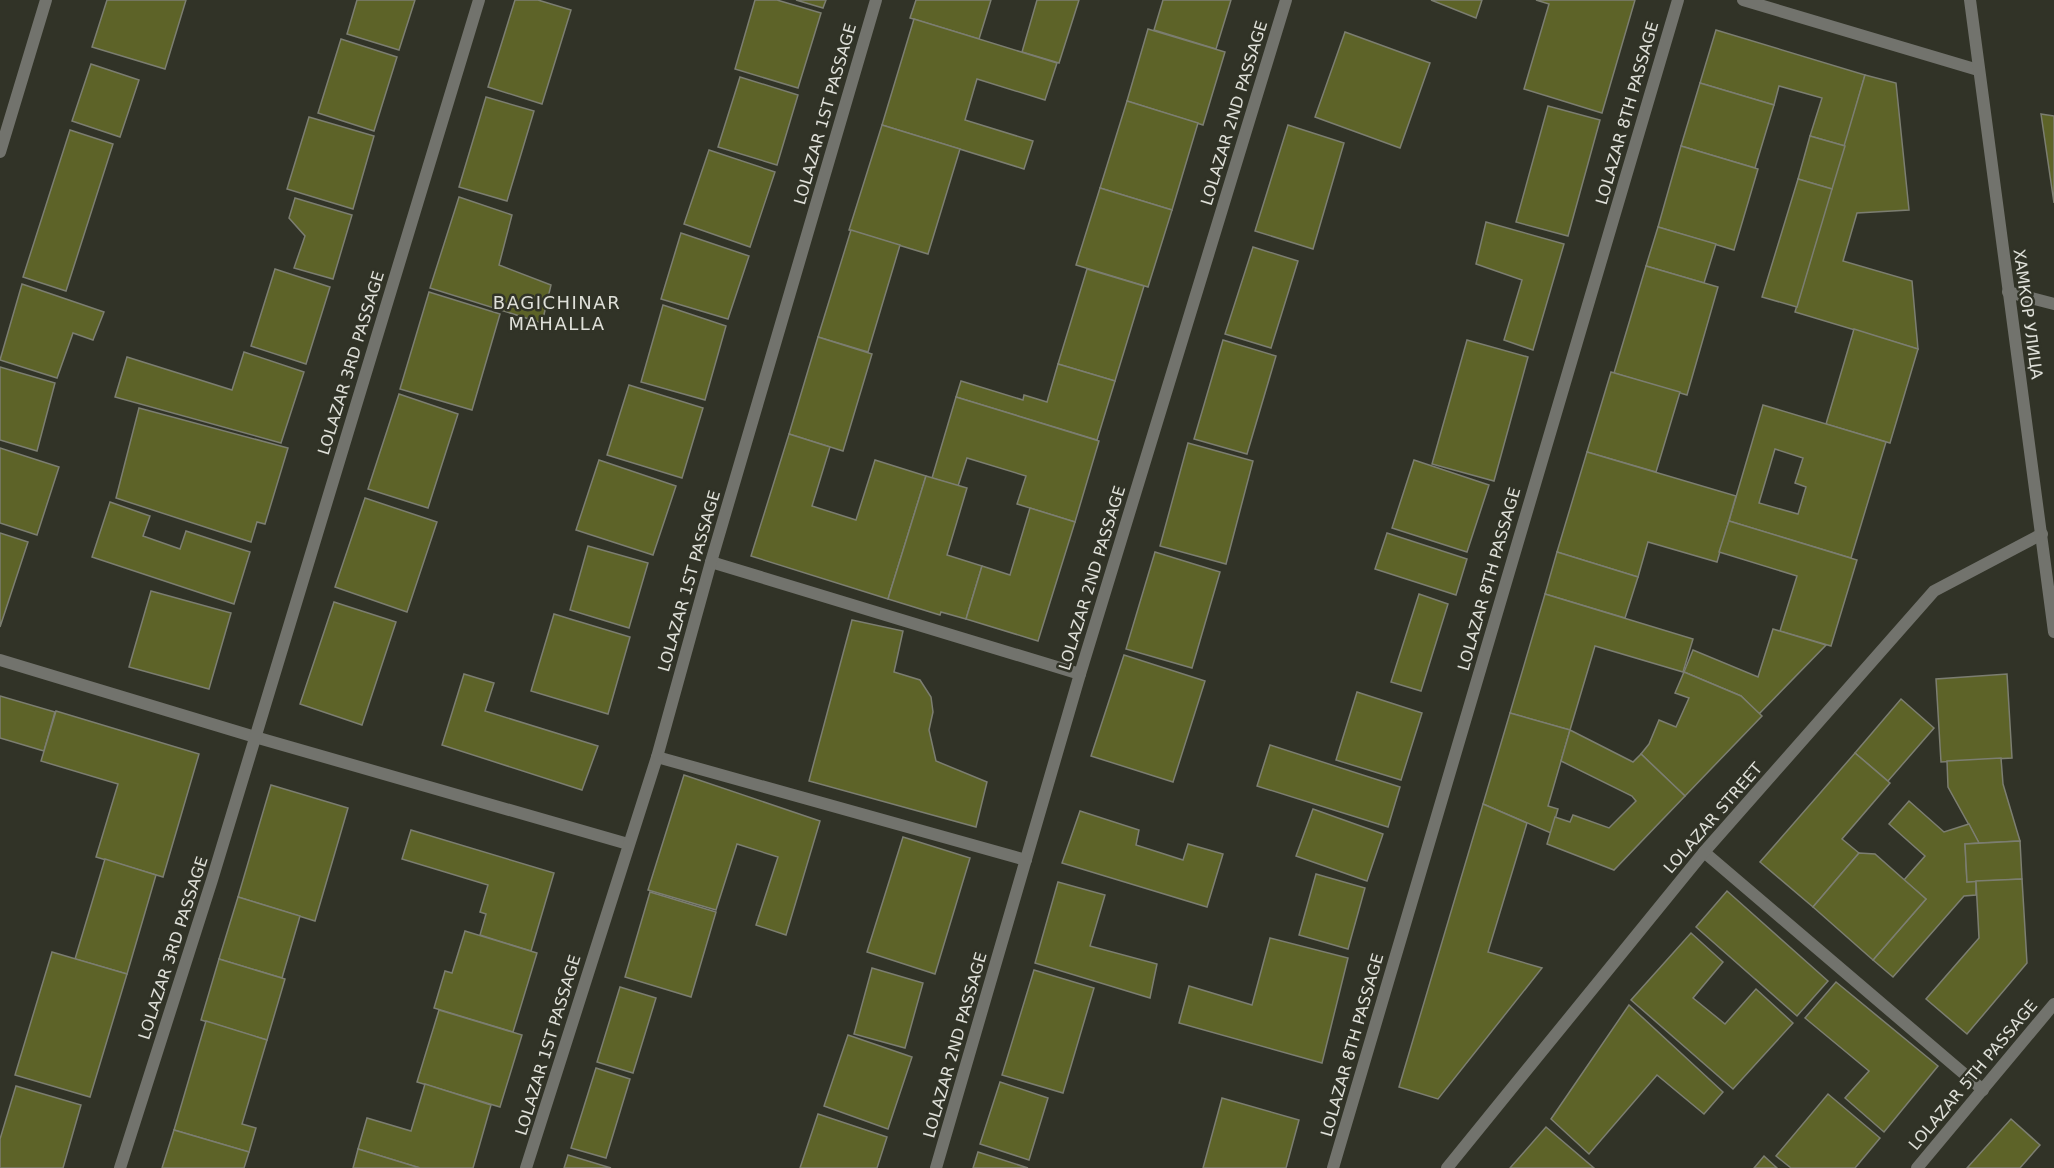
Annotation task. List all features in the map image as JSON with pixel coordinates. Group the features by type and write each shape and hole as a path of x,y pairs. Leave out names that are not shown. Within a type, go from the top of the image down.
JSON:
{"street":[{"path":"0,152 46,0"},
{"name":"LOLAZAR 3RD PASSAGE","path":"120,1168 212,880 479,0"},
{"name":"LOLAZAR 1ST PASSAGE","path":"526,1168 657,757 711,562 876,0"},
{"name":"LOLAZAR 2ND PASSAGE","path":"936,1168 1080,674 1286,0"},
{"name":"LOLAZAR 8TH PASSAGE","path":"1333,1168 1678,0"},
{"path":"1743,0 1978,70"},
{"name":"ХАМКОР УЛИЦА","path":"1970,0 2054,632"},
{"path":"2008,292 2054,304"},
{"name":"LOLAZAR STREET","path":"1447,1168 1704,852 1934,591 2042,534"},
{"path":"711,562 1080,674"},
{"path":"0,660 255,737 628,844"},
{"path":"657,757 1026,860"},
{"path":"1704,852 1983,1089"},
{"name":"LOLAZAR 5TH PASSAGE","path":"1917,1168 2054,1004"}],"building":[{"path":"107,0 186,0 165,69 92,47"},
{"path":"357,0 415,0 399,50 347,34"},
{"path":"515,0 538,0 571,10 542,104 488,87"},
{"path":"755,0 777,0 821,13 798,88 735,69"},
{"path":"796,0 826,0 823,8"},
{"path":"916,0 991,0 979,39 910,18"},
{"path":"1037,0 1079,0 1059,63 1022,52"},
{"path":"1163,0 1231,0 1216,49 1154,30"},
{"path":"1431,0 1482,0 1476,18"},
{"path":"1536,0 1635,0 1602,113 1524,89 1549,4"},
{"path":"914,19 1057,63 1045,100 977,79 965,120 1033,141 1024,169 882,125"},
{"path":"1148,29 1225,52 1203,125 1127,101"},
{"path":"1716,30 1865,75 1845,146 1810,136 1822,98 1779,86 1774,105 1700,83"},
{"path":"1345,32 1430,63 1400,148 1315,117"},
{"path":"341,39 397,57 374,131 318,113"},
{"path":"91,64 139,80 120,137 72,121"},
{"path":"1865,75 1896,83 1909,210 1857,213 1843,261 1912,281 1918,349 1795,312"},
{"path":"740,77 798,95 777,165 718,147"},
{"path":"1700,83 1774,105 1755,168 1681,146"},
{"path":"486,97 534,111 507,201 459,187"},
{"path":"1127,101 1198,123 1172,210 1100,188"},
{"path":"1548,106 1600,120 1568,236 1516,222"},
{"path":"2041,114 2054,116 2054,203"},
{"path":"309,117 374,136 353,209 287,189"},
{"path":"882,125 960,149 928,254 849,230"},
{"path":"1288,125 1344,143 1313,249 1255,231"},
{"path":"70,130 113,144 66,291 23,277"},
{"path":"1810,136 1845,146 1832,189 1798,179"},
{"path":"1681,146 1758,169 1734,250 1658,227"},
{"path":"709,150 775,172 750,247 684,224"},
{"path":"1798,179 1832,189 1797,307 1762,297"},
{"path":"1100,188 1172,210 1148,287 1076,265"},
{"path":"459,197 512,215 499,265 551,285 542,323 430,288"},
{"path":"295,198 352,215 333,279 294,268 305,236 289,218"},
{"path":"1486,222 1564,244 1533,350 1504,340 1522,280 1476,264"},
{"path":"1658,227 1716,244 1704,283 1646,266"},
{"path":"851,230 900,245 868,352 818,337"},
{"path":"681,233 749,256 728,319 661,299"},
{"path":"1253,247 1298,261 1271,348 1225,334"},
{"path":"1646,266 1718,287 1687,395 1614,373"},
{"path":"275,269 330,287 306,364 251,346"},
{"path":"1087,269 1144,286 1115,381 1058,364"},
{"path":"22,284 104,312 93,340 73,333 57,378 0,360"},
{"path":"429,292 500,314 472,410 400,389"},
{"path":"663,305 726,326 705,400 641,382"},
{"path":"1854,329 1918,349 1890,443 1826,424"},
{"path":"818,337 872,354 843,451 789,434"},
{"path":"1223,340 1276,356 1247,454 1194,439"},
{"path":"1467,340 1528,357 1494,481 1432,464"},
{"path":"244,352 304,372 281,443 115,397 127,357 232,390"},
{"path":"1058,364 1115,381 1097,440 956,397 961,381 1023,400 1024,395 1047,402"},
{"path":"0,367 55,383 37,451 0,440"},
{"path":"1611,372 1680,392 1656,472 1587,452"},
{"path":"629,385 703,408 682,478 607,455"},
{"path":"399,394 458,414 428,508 368,489"},
{"path":"956,397 1099,441 1075,522 1017,504 1026,476 967,458 958,486 932,478"},
{"path":"1763,405 1886,442 1851,558 1729,521","holes":["1775,449 1803,458 1795,483 1806,487 1798,514 1759,503"]},
{"path":"139,408 288,448 265,524 257,522 251,542 116,498"},
{"path":"789,434 830,447 812,506 856,520 875,460 926,476 888,599 751,556"},
{"path":"1188,443 1253,461 1226,564 1160,546"},
{"path":"0,448 59,467 37,535 0,523"},
{"path":"1587,452 1736,496 1717,562 1648,542 1638,577 1557,552"},
{"path":"599,460 676,486 653,555 576,530"},
{"path":"1414,460 1489,485 1467,552 1392,528"},
{"path":"926,476 967,488 947,555 982,566 966,619 941,612 940,615 888,599"},
{"path":"365,498 437,522 407,612 335,587"},
{"path":"110,502 150,516 143,536 180,549 186,531 250,552 234,604 92,557"},
{"path":"1030,508 1075,522 1038,641 966,619 982,566 1010,575"},
{"path":"1729,521 1857,560 1831,646 1780,631 1797,576 1719,552"},
{"path":"0,533 28,542 0,627"},
{"path":"1387,533 1467,559 1456,595 1375,569"},
{"path":"588,546 648,563 629,628 570,610"},
{"path":"1155,552 1220,572 1192,668 1126,649"},
{"path":"1557,552 1638,577 1625,618 1545,594"},
{"path":"151,591 231,613 209,689 129,667"},
{"path":"1419,594 1448,604 1421,691 1391,682"},
{"path":"1545,594 1693,639 1683,672 1595,646 1570,730 1510,713"},
{"path":"334,602 396,622 362,725 300,704"},
{"path":"554,614 630,637 608,714 531,691"},
{"path":"852,620 903,631 894,672 920,680 931,697 933,712 929,730 936,761 987,782 976,827 809,781"},
{"path":"1773,629 1826,645 1759,714 1741,696 1684,672 1693,650 1758,677"},
{"path":"1124,655 1205,681 1173,782 1091,756"},
{"path":"1684,672 1741,696 1762,716 1685,796 1641,754 1649,744 1659,720 1676,727 1689,698 1675,693"},
{"path":"464,674 494,683 485,711 598,746 582,790 442,745"},
{"path":"2007,674 2012,758 1941,762 1936,679"},
{"path":"1357,692 1422,713 1401,780 1336,760"},
{"path":"0,696 55,712 44,751 0,738"},
{"path":"1901,699 1934,728 1888,781 1855,753"},
{"path":"56,711 199,754 163,877 96,857 118,784 41,761"},
{"path":"1510,713 1570,730 1548,806 1558,809 1551,833 1483,804"},
{"path":"1570,730 1633,762 1641,754 1685,796 1614,870 1547,844 1555,817 1570,822 1573,815 1609,828 1636,801 1632,796 1561,761"},
{"path":"1270,745 1400,787 1388,827 1257,786"},
{"path":"1855,753 1890,783 1842,839 1859,853 1813,907 1760,862"},
{"path":"2001,758 2003,784 2020,841 1979,843 1948,787 1947,761"},
{"path":"684,775 820,821 786,935 756,925 778,857 737,844 716,910 648,890"},
{"path":"271,785 348,808 315,921 238,897"},
{"path":"1909,801 1944,832 1969,824 1979,843 1965,844 1967,882 1976,881 1976,895 1964,896 1893,977 1873,960 1926,899 1904,880 1925,856 1889,824"},
{"path":"1483,804 1527,823 1488,952 1542,968 1438,1099 1399,1087"},
{"path":"1313,809 1383,834 1367,881 1296,856"},
{"path":"1080,811 1139,830 1136,845 1183,860 1188,844 1223,854 1207,907 1062,863"},
{"path":"411,830 554,873 531,951 480,935 486,914 480,912 488,885 402,859"},
{"path":"903,837 970,858 935,974 867,952"},
{"path":"2020,841 2022,879 1967,882 1965,844"},
{"path":"1859,853 1875,854 1926,899 1873,960 1813,907"},
{"path":"105,859 156,875 127,974 75,959"},
{"path":"1316,874 1365,888 1348,949 1299,935"},
{"path":"2022,879 2027,963 1967,1034 1926,999 1979,938 1976,881"},
{"path":"1058,882 1105,895 1090,946 1157,964 1150,998 1035,963"},
{"path":"1727,891 1828,981 1797,1016 1696,927"},
{"path":"650,892 716,912 691,997 625,977"},
{"path":"238,897 300,916 282,978 219,959"},
{"path":"465,931 537,953 513,1032 434,1008 445,971 452,973"},
{"path":"1691,933 1723,962 1693,998 1725,1024 1756,989 1793,1023 1733,1089 1631,1000"},
{"path":"1270,938 1348,958 1322,1063 1179,1023 1189,986 1252,1005"},
{"path":"52,952 127,974 90,1097 15,1075"},
{"path":"219,959 285,979 267,1040 201,1020"},
{"path":"872,968 923,983 905,1048 854,1034"},
{"path":"1034,970 1094,988 1063,1093 1002,1075"},
{"path":"1836,982 1938,1066 1884,1132 1845,1098 1869,1071 1805,1018"},
{"path":"620,987 656,998 633,1073 597,1062"},
{"path":"1629,1005 1723,1092 1704,1114 1657,1075 1589,1154 1551,1119"},
{"path":"439,1010 522,1035 500,1107 417,1082"},
{"path":"206,1021 267,1040 242,1124 256,1128 249,1152 174,1130"},
{"path":"848,1035 912,1057 888,1129 824,1106"},
{"path":"596,1068 630,1079 606,1158 571,1148"},
{"path":"1000,1082 1048,1098 1029,1160 980,1144"},
{"path":"425,1084 491,1105 473,1168 420,1168 358,1149 367,1118 411,1131"},
{"path":"16,1086 81,1105 63,1168 0,1168 0,1139"},
{"path":"1828,1094 1880,1138 1855,1168 1791,1168 1776,1156"},
{"path":"1222,1098 1299,1120 1286,1168 1203,1168"},
{"path":"818,1114 887,1137 877,1168 800,1168"},
{"path":"2011,1119 2040,1145 2020,1168 1967,1168"},
{"path":"1546,1127 1594,1168 1510,1168"},
{"path":"174,1130 249,1152 244,1168 162,1168"},
{"path":"358,1149 420,1168 353,1168"},
{"path":"978,1152 1028,1168 973,1168"},
{"path":"568,1155 611,1168 564,1168"},
{"path":"1764,1156 1777,1168 1754,1168"}],"district":[{"name":"BAGICHINAR MAHALLA","path":"557,312"}]}
